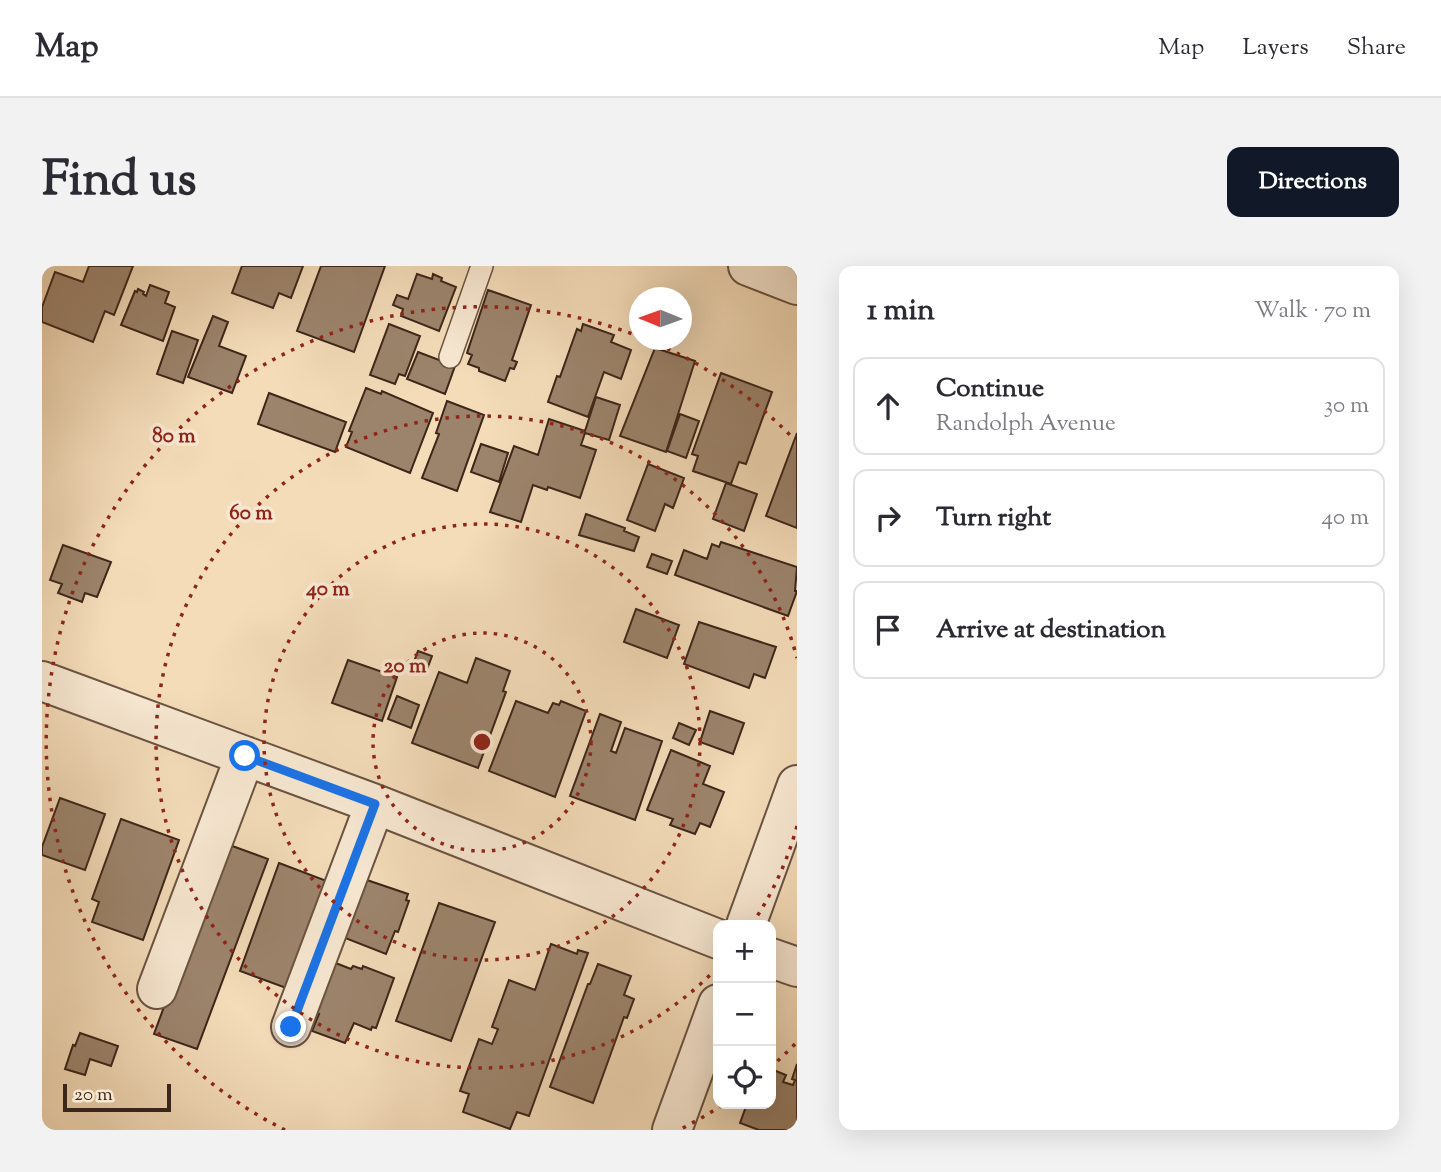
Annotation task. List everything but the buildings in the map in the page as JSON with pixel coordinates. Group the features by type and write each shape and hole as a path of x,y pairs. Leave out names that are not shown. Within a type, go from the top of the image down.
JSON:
{"street":[{"path":"748,266 797,285"},
{"path":"42,681 375,804 713,937"},
{"path":"157,989 245,756"},
{"path":"748,920 797,785"},
{"path":"291,1027 375,804"},
{"path":"776,960 797,967"},
{"path":"672,1130 713,1018"}],"lane":[{"path":"450,357 482,266"}],"route":[{"path":"245,756 375,804 291,1027"}]}
